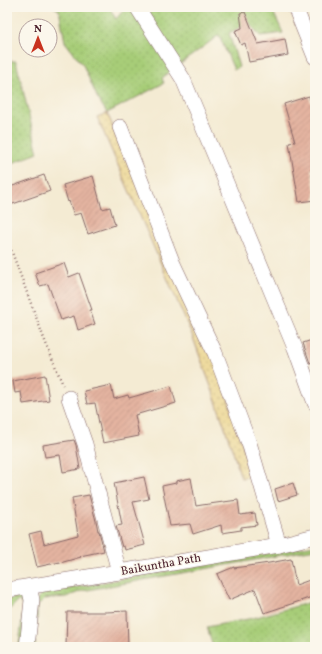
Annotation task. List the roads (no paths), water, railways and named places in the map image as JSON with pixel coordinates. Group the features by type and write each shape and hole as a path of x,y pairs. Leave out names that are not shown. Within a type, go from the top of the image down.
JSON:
{"street":[{"path":"137,7 183,78 292,340 315,403"},
{"path":"295,7 315,57"},
{"path":"120,127 174,264 215,353 250,446 279,545"},
{"path":"69,398 85,444 120,572"},
{"name":"Baikuntha Path","path":"7,590 279,545 315,536"},
{"path":"27,647 32,600 29,587"}]}
